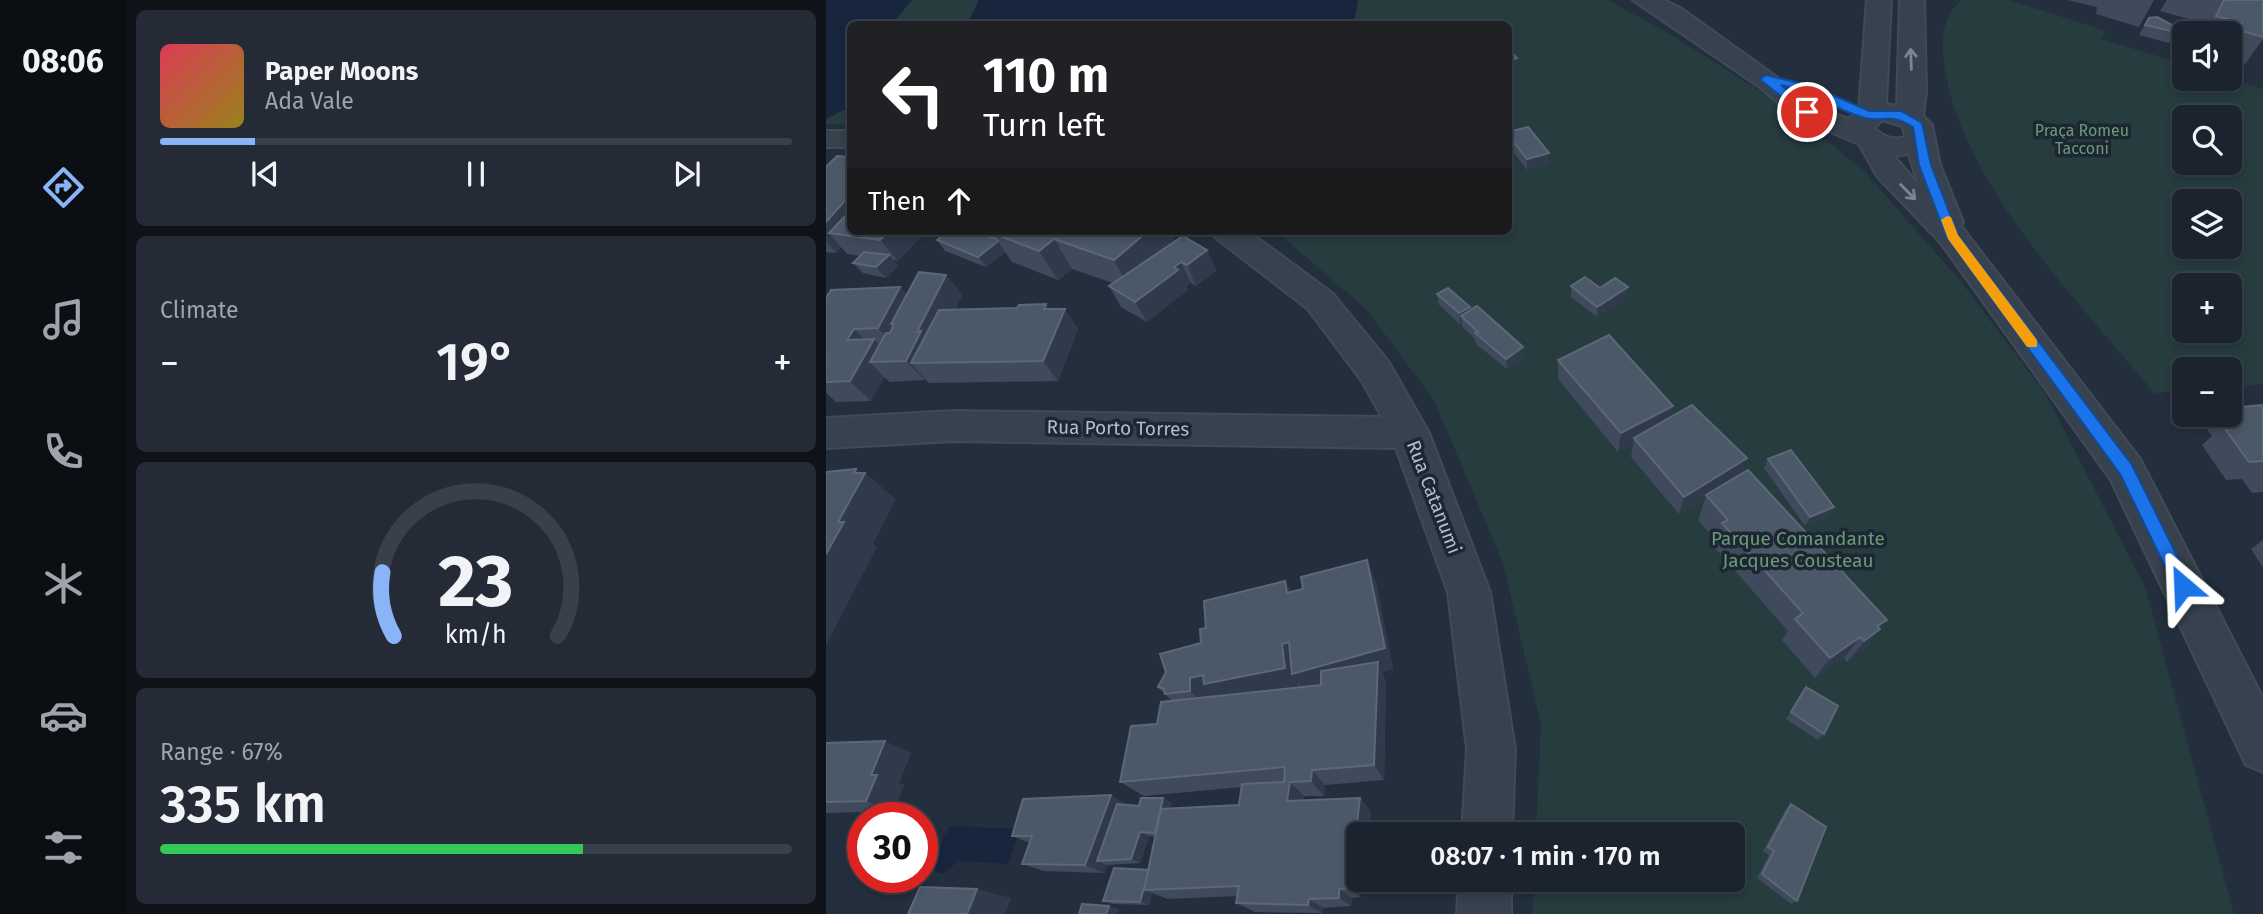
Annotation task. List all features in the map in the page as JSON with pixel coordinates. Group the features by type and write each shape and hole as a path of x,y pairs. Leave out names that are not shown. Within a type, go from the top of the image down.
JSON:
{"street":[{"path":"1645,0 1673,14 1766,79 1807,112 1870,127 1899,148 1915,130"},
{"path":"1879,0 1870,127 1887,170 1952,236 2126,470 2263,748"},
{"path":"1912,0 1915,130 1952,236"},
{"path":"826,139 847,139"},
{"name":"Rua Catanumi","path":"1232,235 1320,301 1375,371 1410,433 1469,592 1491,749 1488,822"},
{"name":"Rua Porto Torres","path":"826,433 954,426 1410,433"},
{"path":"1484,914 1485,892"}],"green space":[{"name":"Parque Comandante Jacques Cousteau","path":"826,0 1608,0 1668,33 1787,108 1864,171 1962,283 2045,393 2145,587 2234,914 1533,914 1534,892 1745,892 1745,822 1537,822 1541,724 1503,563 1434,400 1366,309 1281,235 1512,235 1512,21 847,21 847,124 826,124"},
{"name":"Praça Romeu Tacconi","path":"1962,0 2009,0 2106,31 2101,39 2172,60 2172,91 2242,91 2242,82 2263,89 2263,384 2242,386 2242,357 2172,357 2172,392 2154,393 2027,239 1973,153 1955,108 1944,63 1944,28 1950,13"}],"water":[{"path":"826,0 912,0 894,21 847,21 847,108 826,119"},
{"path":"979,0 1358,0 1354,21 968,21"},
{"path":"949,826 1020,829 1008,864 959,861 942,874 938,872 938,849"}],"building":[{"path":"2224,0 2263,0 2263,37 2242,31 2242,21 2216,16"},
{"path":"2157,17 2172,25 2172,31 2145,25 2149,18"},
{"path":"1528,127 1549,153 1527,159 1512,140 1512,131"},
{"path":"837,156 847,157 847,198 826,222 826,167"},
{"path":"847,214 847,235 885,235 880,240 829,233"},
{"path":"944,235 985,235 992,238 994,236 998,241 978,257 937,240"},
{"path":"997,235 1143,235 1114,260 1054,239 1039,251"},
{"path":"1183,236 1207,250 1187,265 1181,262 1174,267 1178,270 1135,302 1109,286"},
{"path":"864,252 889,255 876,267 853,263"},
{"path":"919,272 946,275 917,332 921,331 906,361 870,362 886,333 890,333 894,324 891,324"},
{"path":"1585,277 1600,288 1615,278 1628,287 1597,307 1571,286"},
{"path":"900,287 878,328 854,329 847,340 874,339 850,381 826,382 826,298 831,290"},
{"path":"1448,288 1470,307 1459,313 1437,294"},
{"path":"1046,304 1044,309 1065,309 1043,361 911,363 939,310 1017,308 1019,305"},
{"path":"1477,306 1523,347 1506,359 1475,333 1478,332 1461,316"},
{"path":"1609,335 1673,406 1621,433 1558,360"},
{"path":"1692,405 1747,458 1684,497 1634,438"},
{"path":"2263,405 2263,461 2249,462 2224,427 2242,427 2242,407"},
{"path":"1791,450 1834,507 1810,517 1768,459"},
{"path":"856,469 854,473 865,473 838,522 844,522 826,554 826,472"},
{"path":"1748,470 1887,620 1877,626 1880,629 1864,641 1860,637 1830,658 1795,619 1803,613 1722,523 1728,520 1706,495"},
{"path":"1367,560 1385,648 1292,674 1289,642 1282,644 1285,668 1204,684 1203,675 1190,678 1190,691 1165,694 1164,689 1158,687 1166,672 1160,654 1201,643 1200,629 1206,628 1204,601 1285,581 1287,593 1303,589 1301,577"},
{"path":"1378,662 1374,765 1312,770 1311,781 1290,782 1287,801 1360,798 1357,822 1346,822 1346,888 1339,889 1339,898 1309,899 1308,905 1236,903 1239,886 1144,890 1161,809 1239,805 1242,784 1284,782 1285,767 1120,782 1131,726 1157,724 1161,702 1321,685 1321,671"},
{"path":"1806,687 1838,706 1824,734 1791,712"},
{"path":"885,741 871,775 877,775 866,801 826,802 826,743"},
{"path":"1111,795 1085,865 1022,864 1032,836 1012,836 1023,799"},
{"path":"1141,798 1163,798 1155,833 1140,832 1131,859 1097,861 1117,804 1139,806"},
{"path":"1791,804 1826,827 1797,901 1762,874 1774,851 1768,847"},
{"path":"1114,868 1149,870 1140,902 1103,901"},
{"path":"938,888 977,889 967,914 908,914 917,893 938,893"},
{"path":"1082,904 1109,906 1106,914 1079,914"}],"slow traffic":[{"path":"1947,220 1952,236 2032,343"}],"route":[{"path":"1807,112 1766,79 1808,89 1868,115 1897,113 1918,125 1922,133 1920,141 1925,165 1940,198 1952,236 2126,470 2183,586"}]}
